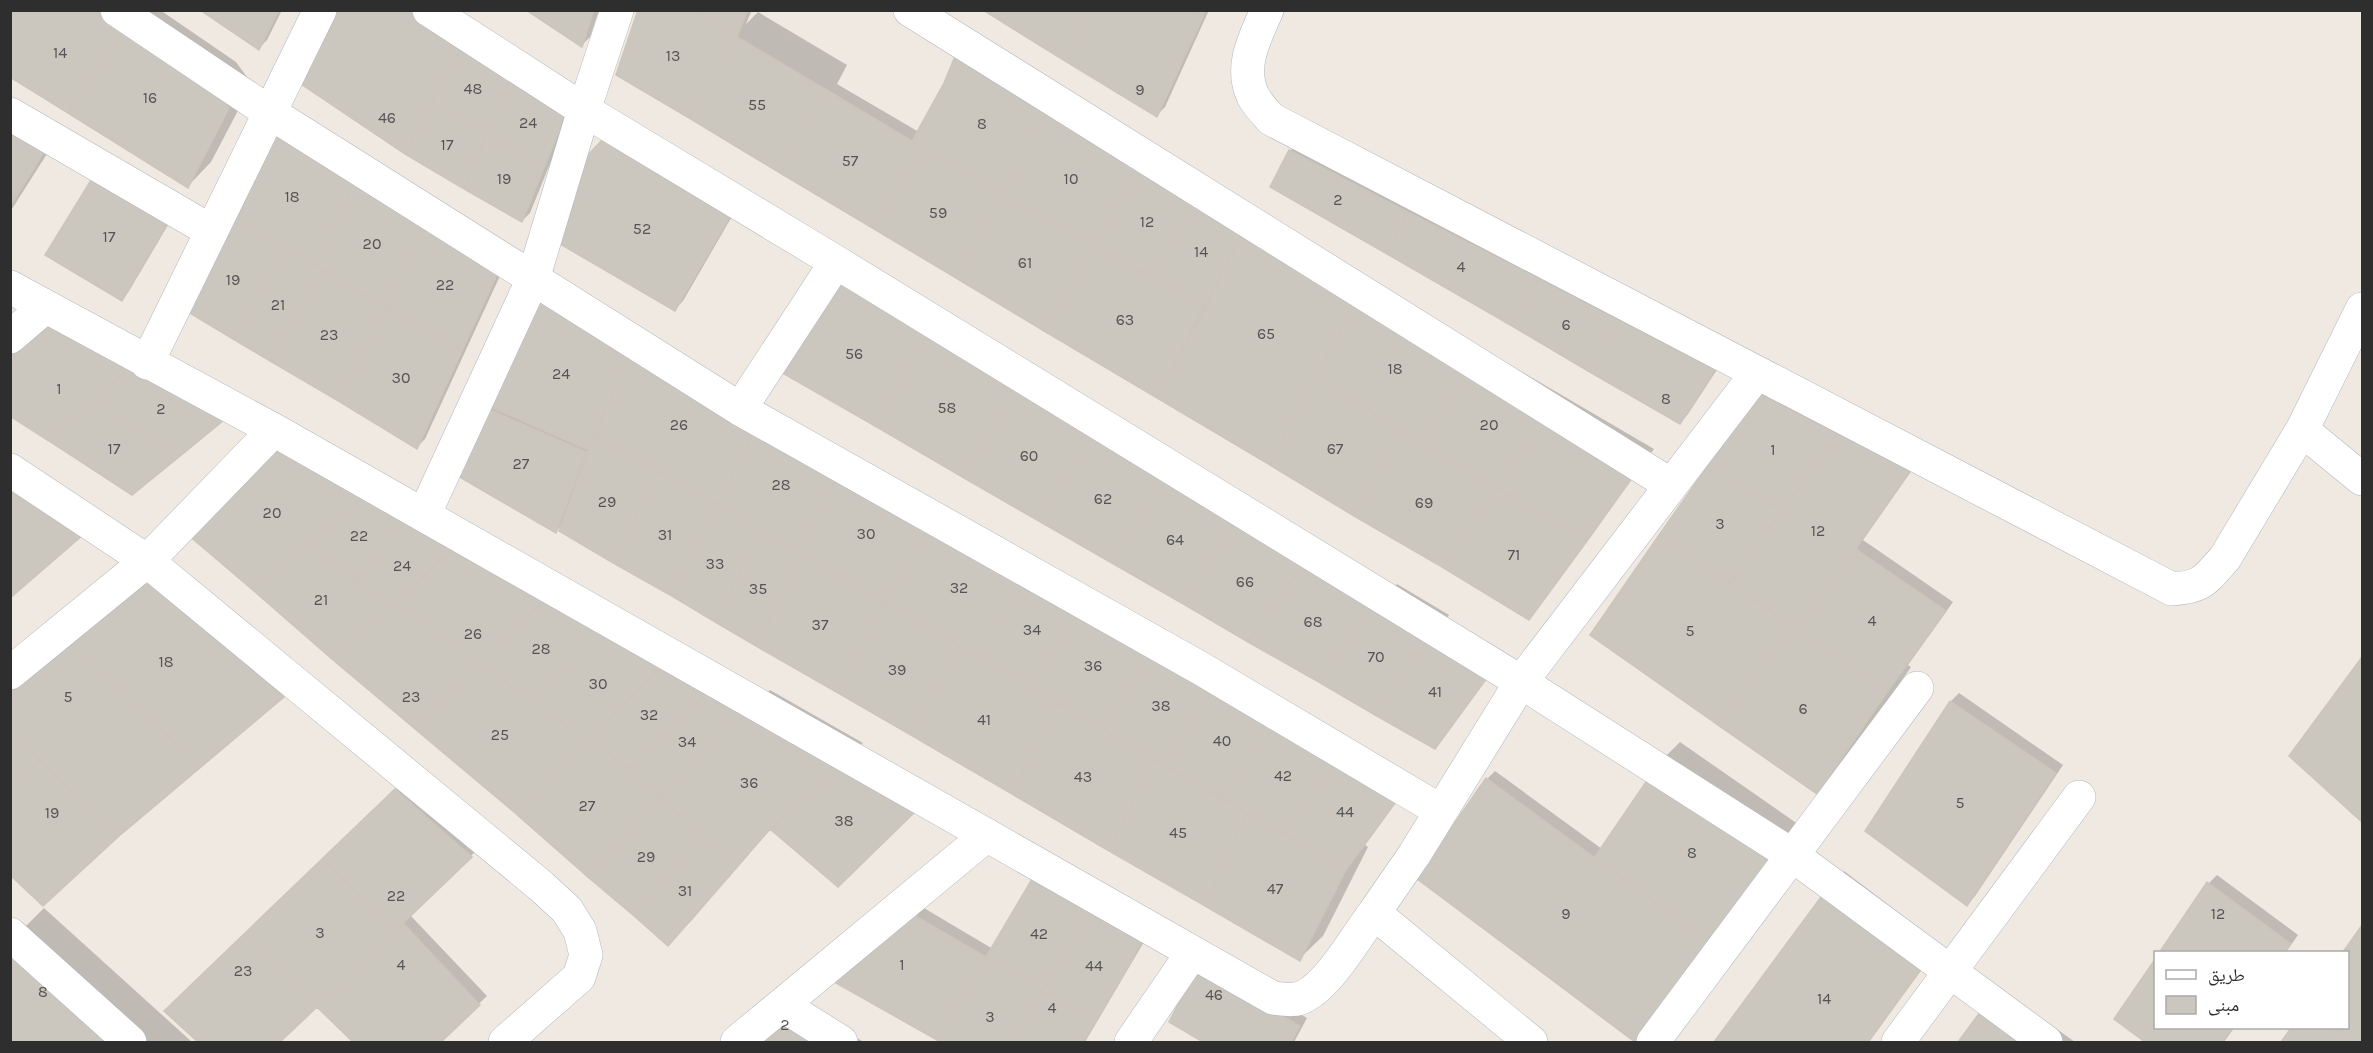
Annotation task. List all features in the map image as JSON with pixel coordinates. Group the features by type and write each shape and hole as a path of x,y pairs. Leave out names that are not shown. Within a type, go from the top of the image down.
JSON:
{"street":[{"path":"117,10 269,112 740,409 1200,668 1441,811"},
{"path":"147,363 320,10"},
{"path":"429,10 584,110 1521,682 1792,855 2046,1042"},
{"path":"424,515 533,279 617,10"},
{"path":"910,10 1671,485"},
{"path":"1267,10 1251,50 1246,74 1254,98 1271,119 2172,589 2193,587 2209,576 2225,558 2302,429 2362,309"},
{"path":"10,114 212,231"},
{"path":"740,409 836,262"},
{"path":"10,287 274,430 1273,998 1289,1000 1304,997 1323,983 1414,855 1521,682 1757,373"},
{"path":"10,336 45,307"},
{"path":"2302,429 2362,479"},
{"path":"10,673 147,561 274,430"},
{"path":"10,470 147,561 541,886 567,910 580,931 586,955 579,977 505,1042"},
{"path":"1653,1042 1917,688"},
{"path":"1898,1042 2079,797"},
{"path":"736,1042 987,835"},
{"path":"1374,913 1531,1042"},
{"path":"10,934 130,1042"},
{"path":"1131,1042 1192,952"},
{"path":"782,1005 842,1042"}],"building":[{"path":"10,10 103,10 126,26 68,113 10,77"},
{"path":"200,10 279,10 259,50"},
{"path":"330,10 420,10 465,41 405,154 295,80"},
{"path":"526,10 594,10 582,47"},
{"path":"638,10 694,10 734,35 689,118 616,75"},
{"path":"694,10 748,10 737,37"},
{"path":"983,10 1090,10 1065,61"},
{"path":"1090,10 1189,10 1203,17 1157,117 1065,61"},
{"path":"1189,10 1206,10 1203,17"},
{"path":"126,26 212,85 229,108 188,188 68,113"},
{"path":"734,35 825,89 780,173 689,118"},
{"path":"465,41 513,73 487,134 432,102"},
{"path":"958,49 1051,105 1002,195 912,141 944,83"},
{"path":"513,73 568,110 544,168 487,134"},
{"path":"825,89 922,147 874,229 780,173"},
{"path":"432,102 487,134 464,189 405,154"},
{"path":"1051,105 1141,161 1095,245 1002,195"},
{"path":"10,122 49,144 10,207"},
{"path":"269,127 356,178 317,266 228,214"},
{"path":"487,134 544,168 522,222 464,189"},
{"path":"606,136 731,215 675,311 555,241 587,156"},
{"path":"922,147 1002,195 956,278 874,229"},
{"path":"1289,150 1408,212 1387,254 1270,187"},
{"path":"1141,161 1199,196 1153,278 1095,245"},
{"path":"96,172 171,217 122,301 45,255"},
{"path":"356,178 428,219 386,307 317,266"},
{"path":"1002,195 1095,245 1044,331 956,278"},
{"path":"1199,196 1246,225 1206,307 1153,278"},
{"path":"1408,212 1538,278 1512,326 1387,254"},
{"path":"228,214 286,248 233,339 183,309"},
{"path":"428,219 503,262 462,351 386,307"},
{"path":"1246,225 1363,292 1324,360 1270,465 1157,398"},
{"path":"1095,245 1206,307 1157,398 1044,331"},
{"path":"286,248 323,270 270,361 233,339"},
{"path":"323,270 386,307 340,402 270,361"},
{"path":"833,278 928,334 875,426 779,371"},
{"path":"1538,278 1620,321 1588,371 1512,326"},
{"path":"536,283 636,341 588,450 486,405"},
{"path":"1363,292 1477,359 1420,441 1315,377"},
{"path":"46,306 138,360 49,441 10,416 10,337"},
{"path":"386,307 462,351 417,449 340,402"},
{"path":"1620,321 1715,370 1680,424 1588,371"},
{"path":"928,334 1018,387 964,478 875,426"},
{"path":"636,341 764,414 717,505 594,434"},
{"path":"1477,359 1559,406 1497,489 1420,441"},
{"path":"138,360 230,415 180,456 93,401"},
{"path":"1315,377 1401,430 1354,516 1270,465"},
{"path":"1018,387 1095,432 1037,520 964,478"},
{"path":"1759,394 1838,434 1781,511 1709,464"},
{"path":"93,401 180,456 132,495 49,441"},
{"path":"1559,406 1647,457 1587,541 1497,489"},
{"path":"484,407 586,452 556,533 456,475"},
{"path":"764,414 846,462 797,551 717,505"},
{"path":"1401,430 1497,488 1442,567 1354,516"},
{"path":"1095,432 1169,476 1110,562 1037,520"},
{"path":"594,434 658,471 613,563 559,531"},
{"path":"1838,434 1910,471 1799,630 1730,582"},
{"path":"276,442 363,495 311,546 304,541 254,591 180,528"},
{"path":"846,462 936,514 885,603 797,551"},
{"path":"1709,464 1781,511 1730,582 1659,535"},
{"path":"658,471 717,505 670,595 613,563"},
{"path":"10,475 92,527 10,598"},
{"path":"1169,476 1238,517 1185,605 1110,562"},
{"path":"1497,488 1587,541 1529,620 1442,567"},
{"path":"363,495 406,523 356,580 311,546"},
{"path":"717,505 760,530 715,622 670,595"},
{"path":"936,514 1033,571 979,658 885,603"},
{"path":"1238,517 1308,558 1248,642 1185,605"},
{"path":"406,523 451,551 390,607 356,580"},
{"path":"760,530 802,554 756,646 715,622"},
{"path":"1659,535 1791,625 1718,725 1590,635"},
{"path":"304,541 390,607 332,659 254,591"},
{"path":"1856,549 1946,611 1888,691 1799,630"},
{"path":"451,551 543,601 479,663 394,603"},
{"path":"802,554 885,603 838,693 756,646"},
{"path":"1308,558 1379,599 1317,681 1248,642"},
{"path":"130,560 284,697 201,767 51,625"},
{"path":"1033,571 1085,601 1029,686 979,658"},
{"path":"1379,599 1434,632 1375,715 1317,681"},
{"path":"543,601 604,633 532,701 479,663"},
{"path":"1085,601 1157,643 1104,730 1029,686"},
{"path":"394,603 479,663 414,728 332,659"},
{"path":"885,603 958,645 909,734 838,693"},
{"path":"51,625 201,767 119,836 10,733 10,659"},
{"path":"1791,625 1888,691 1817,794 1718,725"},
{"path":"1434,632 1495,667 1435,749 1375,715"},
{"path":"604,633 663,665 587,740 532,701"},
{"path":"1157,643 1221,680 1163,764 1104,730"},
{"path":"958,645 1058,703 1012,794 909,734"},
{"path":"2362,657 2362,822 2289,756"},
{"path":"479,663 587,740 514,812 414,728"},
{"path":"663,665 708,692 628,769 590,737"},
{"path":"1221,680 1283,716 1222,798 1163,764"},
{"path":"708,692 746,712 660,797 628,769"},
{"path":"1950,701 2056,773 1967,906 1865,831"},
{"path":"1058,703 1153,759 1109,851 1012,794"},
{"path":"746,712 841,767 770,829 738,866 660,797"},
{"path":"1283,716 1344,751 1284,834 1222,798"},
{"path":"10,733 40,760 10,788"},
{"path":"590,737 660,797 589,878 514,812"},
{"path":"1344,751 1406,788 1346,870 1284,834"},
{"path":"1663,757 1790,846 1718,948 1594,858"},
{"path":"1153,759 1247,813 1205,906 1109,851"},
{"path":"40,760 119,836 43,906 10,875 10,788"},
{"path":"841,767 917,810 838,887 770,829"},
{"path":"1486,778 1718,948 1651,1042 1635,1042 1416,878"},
{"path":"395,789 472,857 396,930 322,859"},
{"path":"660,797 703,835 633,915 589,878"},
{"path":"1247,813 1346,870 1300,961 1205,906"},
{"path":"703,835 738,866 668,946 633,915"},
{"path":"322,859 396,930 317,1007 244,934"},
{"path":"1035,874 1092,908 1043,992 986,957"},
{"path":"1835,878 1933,953 1868,1042 1714,1042"},
{"path":"2207,882 2291,944 2286,951 2161,950"},
{"path":"888,900 986,957 937,1040 815,971"},
{"path":"1092,908 1144,939 1096,1022 1043,992"},
{"path":"403,923 480,1005 441,1042 353,1042 317,1007"},
{"path":"2362,925 2362,1042 2351,1042 2333,1029 2349,1029 2349,951 2344,951"},
{"path":"244,934 317,1007 280,1042 198,1042 164,1011"},
{"path":"10,939 132,1042 10,1042"},
{"path":"986,957 1043,992 1013,1042 941,1042 937,1040"},
{"path":"2154,961 2154,1029 2232,1029 2222,1042 2145,1042 2114,1019"},
{"path":"1197,966 1300,1026 1291,1042 1203,1042 1169,1022"},
{"path":"1043,992 1096,1022 1083,1042 1013,1042"},
{"path":"1992,996 2056,1042 1958,1042"},
{"path":"778,1006 842,1042 742,1042"},
{"path":"2290,1029 2333,1029 2351,1042 2281,1042"}]}
